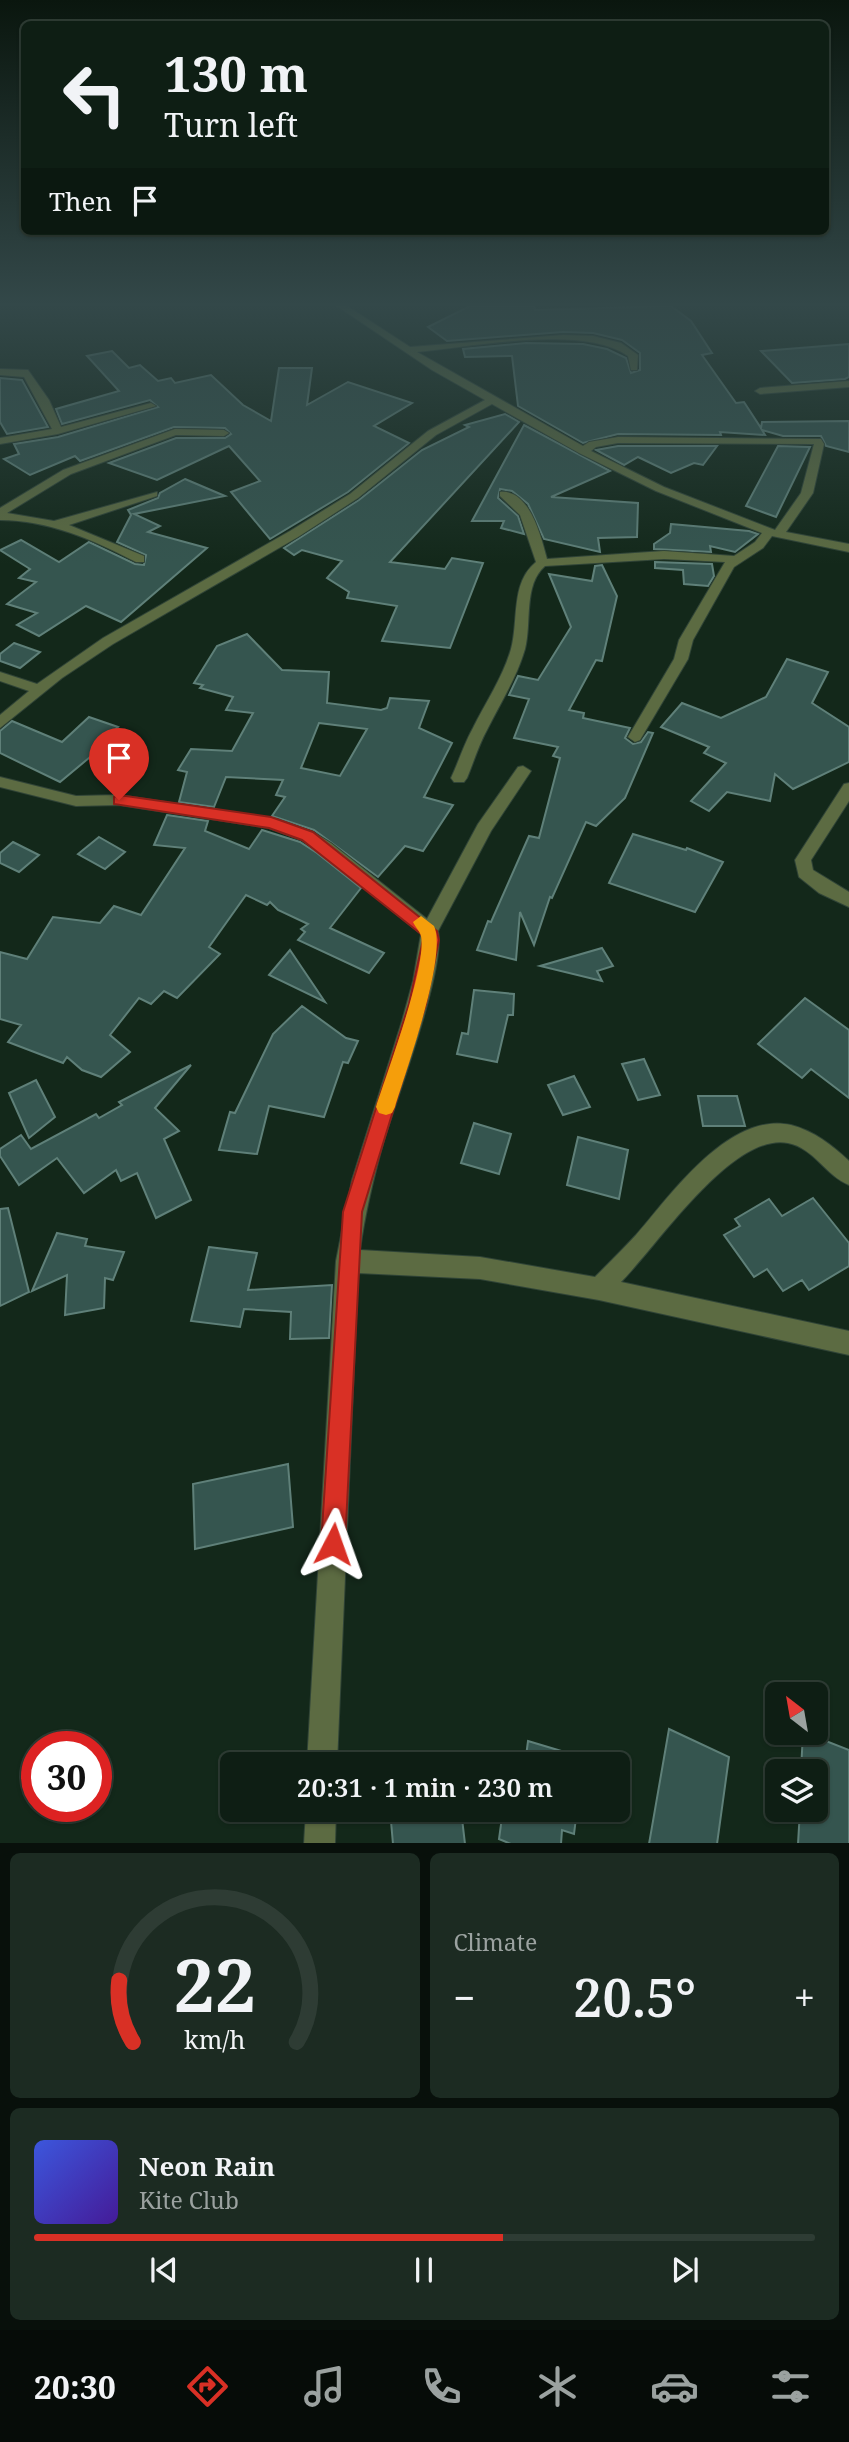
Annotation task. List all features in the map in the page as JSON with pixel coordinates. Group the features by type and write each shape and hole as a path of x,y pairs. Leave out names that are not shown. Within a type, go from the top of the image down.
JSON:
{"street":[{"path":"39,392 58,431"},
{"path":"481,392 583,451 710,511 774,533 849,548"},
{"path":"0,723 108,641 344,502 432,433 494,399"},
{"path":"0,441 58,431 151,406"},
{"path":"0,515 67,472 175,432 224,433"},
{"path":"583,451 593,444 618,440 817,441 819,444 807,493 774,533 729,565 686,640 681,659 635,737"},
{"path":"48,524 76,520 153,494"},
{"path":"504,494 513,498 531,522 542,563"},
{"path":"0,515 21,516 111,543 139,559"},
{"path":"459,778 475,738 513,664 521,637 527,578 532,569 542,563 674,554 738,560"},
{"path":"0,676 40,690"},
{"path":"429,931 484,828 523,771"},
{"path":"0,782 75,801 119,800 271,823 307,836 325,847 429,931 431,940 418,1004 352,1212 347,1261 323,1752"},
{"path":"849,788 803,860 805,873 825,888 849,900"},
{"path":"600,1289 716,1161 742,1141 764,1133 798,1134 832,1155 849,1175"},
{"path":"347,1261 480,1268 600,1289 849,1343"},
{"path":"319,1843 320,1822"}],"building":[{"path":"0,392 29,392 48,427 7,434 0,422"},
{"path":"115,392 229,392 243,405 271,421 275,392 309,392 307,405 330,392 378,392 412,403 374,426 409,443 348,492 270,539 231,492 260,481 229,446 157,480 109,463 176,438 225,438 231,434 225,428 174,427 80,461 75,456 30,475 4,459 19,454 14,444 58,437 158,407 150,400 62,424 56,409"},
{"path":"516,392 728,392 736,403 744,402 761,428 762,422 849,421 849,452 826,446 821,436 783,436 762,430 765,435 720,432 721,435 618,434 583,443 518,406"},
{"path":"505,414 519,422 390,562 445,569 452,558 483,563 450,648 382,641 397,606 347,598 349,592 327,578 342,561 302,550 294,555 284,548 359,500 422,450 469,427 465,425"},
{"path":"524,425 610,471 551,497 638,503 637,537 598,538 600,552 544,539 528,504 512,491 500,489 498,498 518,516 524,534 501,528 504,521 472,521"},
{"path":"618,446 717,446 703,465 694,463 671,473 638,457 624,465 596,450"},
{"path":"778,446 810,447 776,517 746,506"},
{"path":"185,479 225,496 134,514 160,526 148,532 207,548 121,622 86,606 39,636 17,625 37,613 7,604 36,582 19,578 30,569 0,550 21,540 59,562 89,542 135,564 144,565 146,555 117,542 131,515 128,510 158,498 160,493"},
{"path":"671,524 758,534 735,552 710,546 711,552 654,549 654,544 670,533"},
{"path":"655,562 712,564 714,576 708,586 684,584 683,570 655,568"},
{"path":"602,565 617,596 602,661 596,660 569,710 584,713 583,718 630,728 625,738 633,744 641,742 648,732 653,733 625,798 596,826 586,822 552,898 550,897 534,945 520,912 516,960 477,950 529,836 539,838 560,758 553,756 558,747 514,738 529,699 509,695 518,676 538,680 571,627 549,574 592,581 595,566"},
{"path":"247,634 282,670 329,672 327,703 381,710 387,708 390,698 429,701 419,728 452,743 424,797 453,805 423,851 405,846 378,877 314,830 272,816 285,797 276,795 283,780 226,777 214,807 179,802 187,772 178,770 191,749 232,751 253,713 226,710 233,697 200,688 203,685 194,683 217,646","holes":["319,723 367,729 340,776 301,768"]},
{"path":"14,643 40,652 20,668 0,661 0,654"},
{"path":"787,659 828,672 812,703 849,727 849,762 793,789 775,774 770,801 727,792 709,811 691,801 726,763 704,753 709,747 661,727 682,703 721,718 766,697"},
{"path":"89,717 118,727 103,741 107,743 60,782 0,753 0,731 12,721 62,742"},
{"path":"167,815 208,821 205,831 249,849 262,830 300,842 361,888 330,928 384,953 369,973 298,940 305,932 301,929 308,924 278,910 270,902 267,905 246,895 209,947 220,954 177,998 164,991 151,1004 139,998 110,1035 130,1052 101,1077 82,1070 67,1057 63,1063 8,1042 21,1025 0,1019 0,952 27,959 53,917 100,923 114,906 141,915 185,848 154,845"},
{"path":"633,834 686,850 687,848 723,862 695,912 609,883"},
{"path":"99,837 125,852 105,869 78,854"},
{"path":"13,842 39,855 19,872 0,863 0,853"},
{"path":"602,948 613,966 597,971 602,981 540,966"},
{"path":"290,950 325,1002 269,975"},
{"path":"474,990 514,994 513,1015 508,1015 497,1062 457,1054 462,1033 468,1034"},
{"path":"805,998 849,1030 849,1098 811,1069 802,1078 758,1044"},
{"path":"302,1006 346,1038 358,1041 348,1063 343,1062 324,1117 269,1106 257,1154 219,1150 230,1112 235,1113 273,1034"},
{"path":"644,1059 660,1095 638,1100 622,1064"},
{"path":"191,1065 155,1108 179,1131 164,1139 191,1200 156,1218 137,1173 121,1181 116,1170 84,1193 57,1158 19,1185 0,1156 0,1149 21,1135 31,1149 96,1114 99,1118 122,1105 119,1102"},
{"path":"574,1076 590,1107 563,1115 548,1085"},
{"path":"36,1080 55,1117 29,1138 9,1093"},
{"path":"698,1096 737,1096 745,1126 703,1126"},
{"path":"474,1123 511,1134 499,1174 461,1163"},
{"path":"578,1137 628,1150 619,1199 567,1185"},
{"path":"813,1198 849,1243 849,1266 809,1290 802,1280 783,1291 767,1269 754,1277 724,1235 740,1226 735,1219 769,1199 782,1216"},
{"path":"8,1208 29,1292 0,1306 0,1209"},
{"path":"57,1233 87,1239 85,1246 124,1252 113,1280 105,1278 104,1308 65,1315 67,1275 32,1291"},
{"path":"209,1247 257,1253 248,1290 332,1285 329,1338 290,1339 291,1312 244,1309 240,1327 191,1321"},
{"path":"288,1464 293,1527 195,1549 193,1484"},
{"path":"669,1729 729,1757 717,1843 649,1843"},
{"path":"528,1741 565,1752 527,1752"},
{"path":"828,1742 849,1750 849,1843 798,1843 799,1822 828,1822 828,1759 802,1759 802,1745 828,1745"},
{"path":"391,1822 462,1822 465,1843 393,1843"},
{"path":"501,1822 576,1822 574,1834 562,1830 561,1843 509,1843 499,1839"}],"slow traffic":[{"path":"386,1107 418,1004 430,948 429,931 421,922"}],"route":[{"path":"119,800 271,823 307,836 325,847 429,931 431,940 418,1004 352,1212 347,1261 333,1544"}]}
